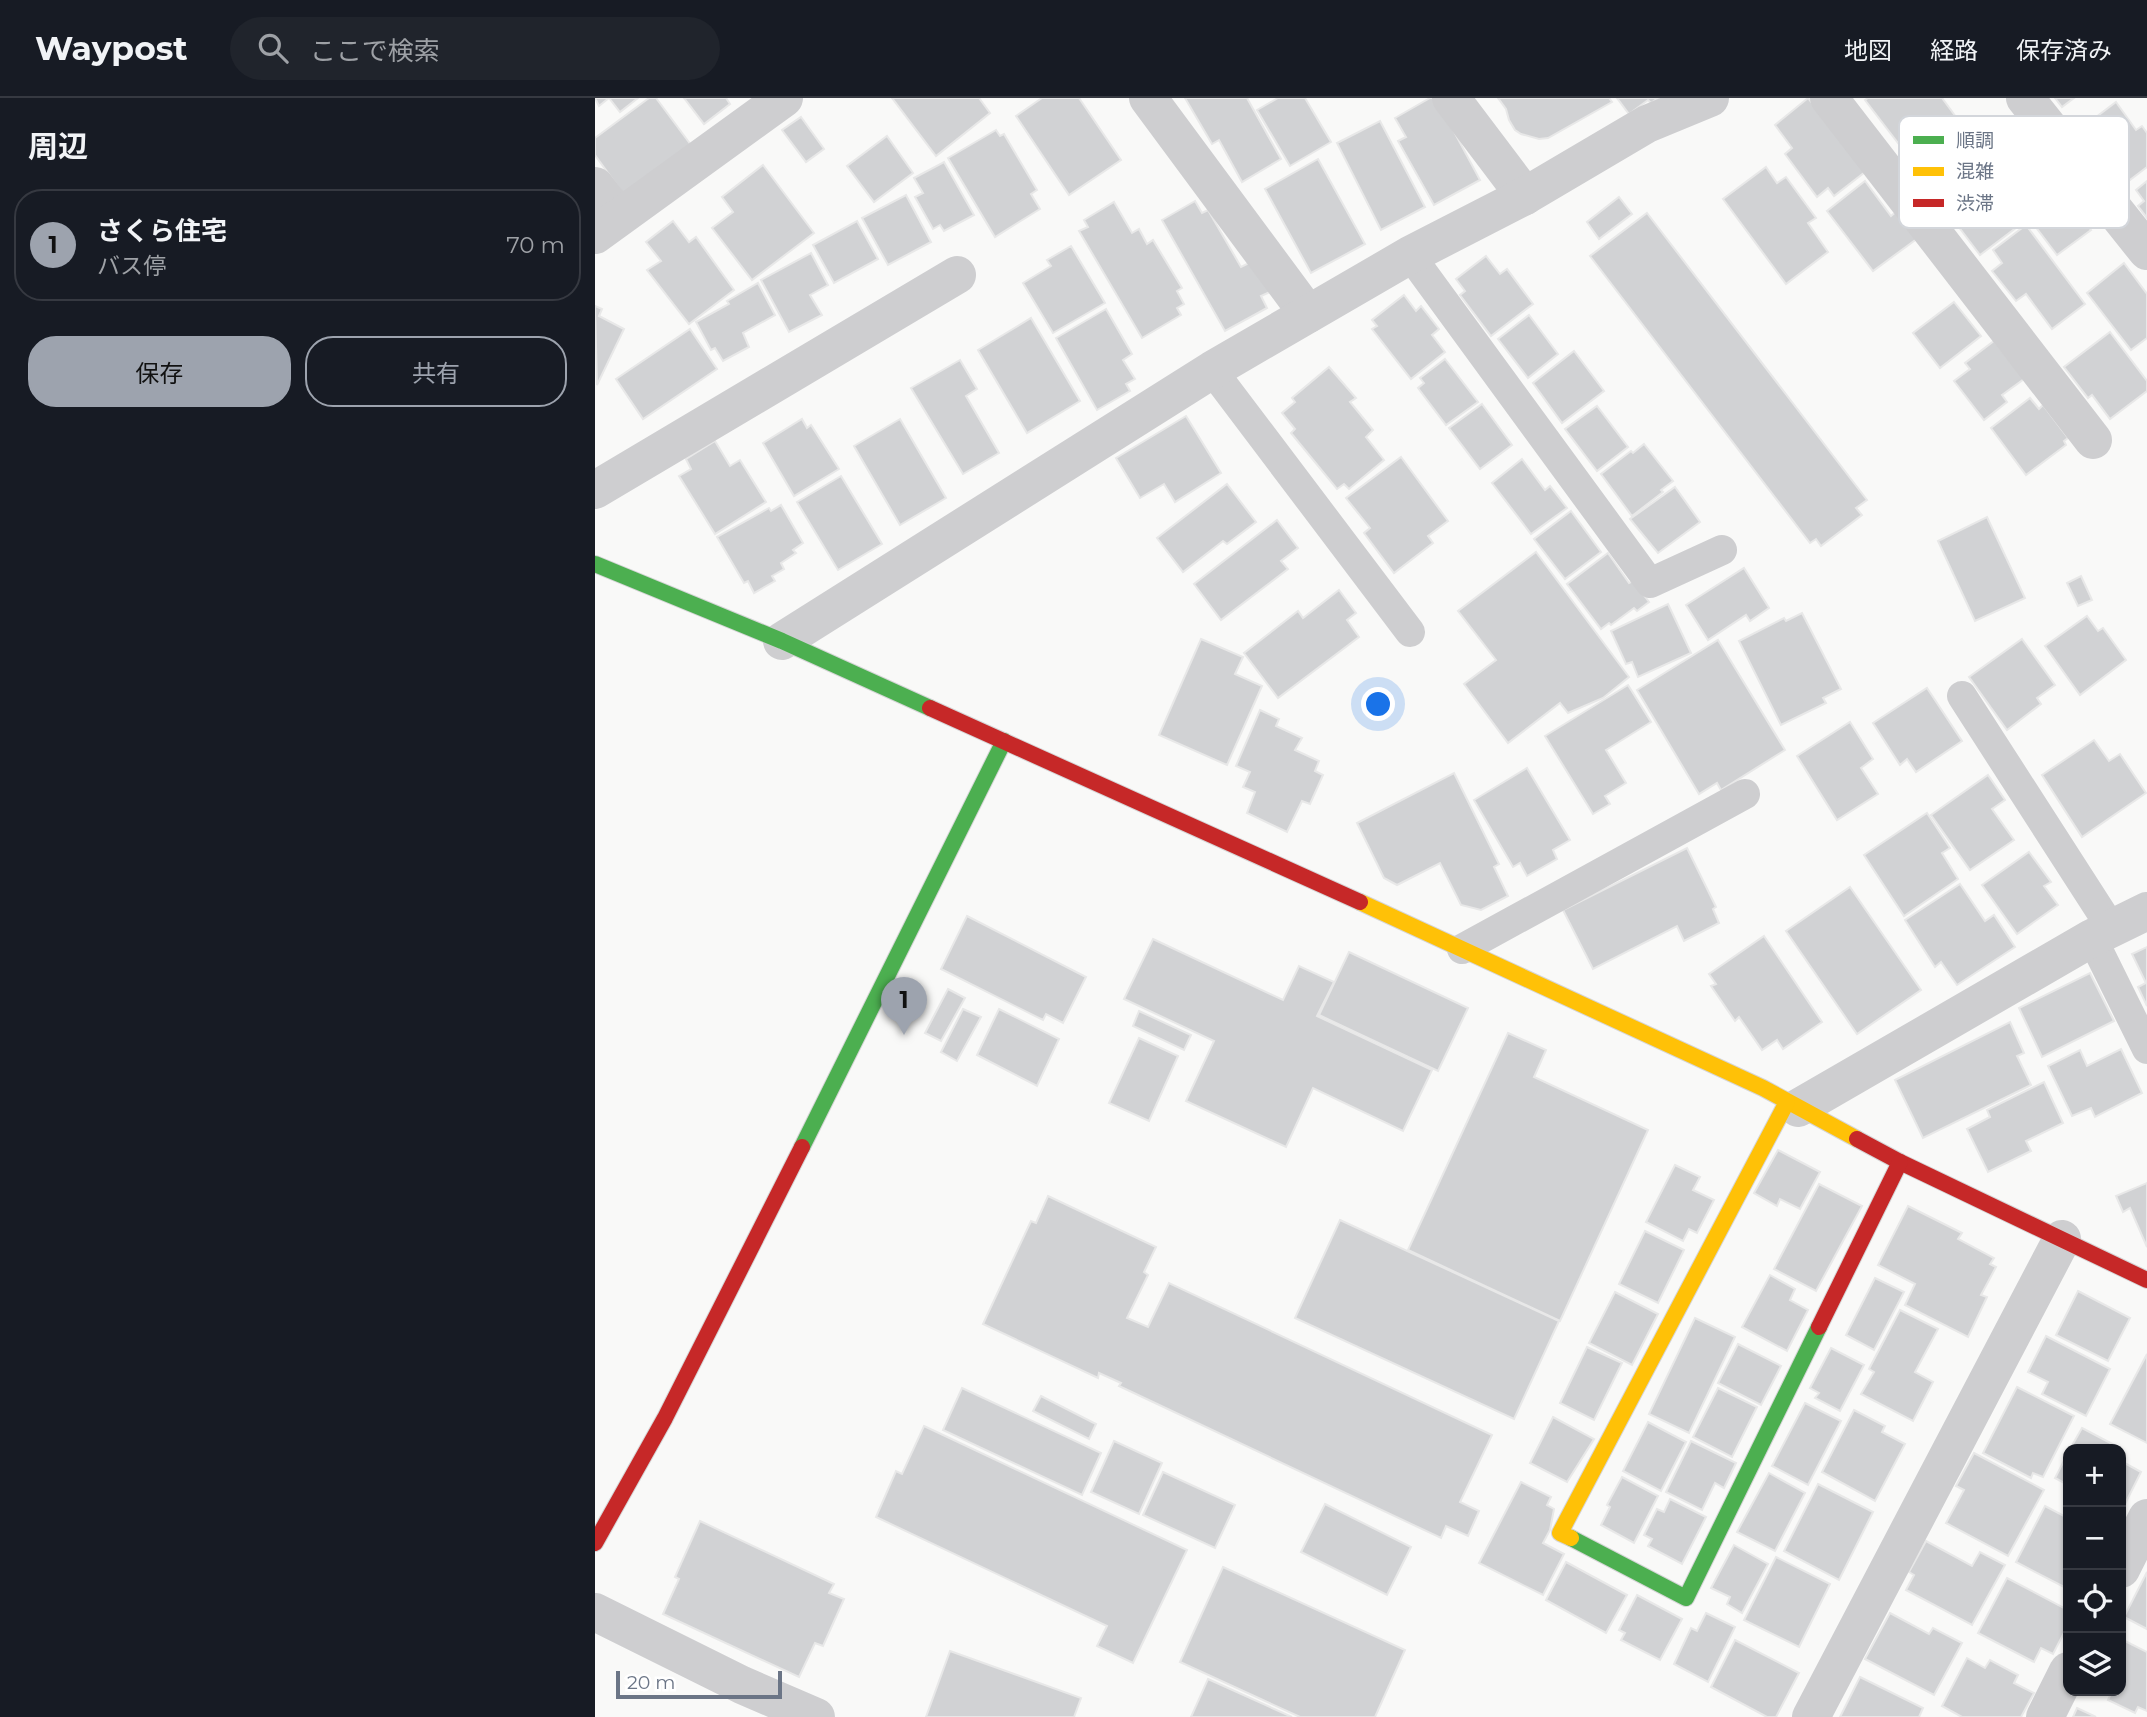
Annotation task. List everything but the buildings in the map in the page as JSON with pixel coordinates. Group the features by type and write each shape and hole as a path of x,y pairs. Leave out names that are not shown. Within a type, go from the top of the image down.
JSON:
{"street":[{"path":"595,186 607,226 785,98"},
{"path":"1148,98 1308,314"},
{"path":"1451,98 1525,196"},
{"path":"782,641 1212,370 1410,255 1525,196 1647,124 1710,98"},
{"path":"1829,98 1899,189"},
{"path":"2025,98 2039,116"},
{"path":"1929,228 2093,440"},
{"path":"2129,228 2147,251"},
{"path":"595,490 957,275"},
{"path":"595,564 782,641 1751,1082 1900,1162 2147,1280"},
{"path":"595,1543 671,1406 874,1006 1004,741"},
{"path":"1900,1162 1686,1598 1560,1533 1793,1105 2102,933 2147,911"},
{"path":"1811,1717 2062,1239"},
{"path":"2126,1559 2147,1518"},
{"path":"595,1612 742,1685 816,1717"},
{"path":"2045,1717 2063,1681"}],"lane":[{"path":"1410,255 1650,583 1722,550"},
{"path":"1212,370 1411,632"},
{"path":"1962,696 2102,933 2147,1049"},
{"path":"1462,949 1745,794"}],"traffic: fast":[{"path":"595,564 782,641 930,708"},
{"path":"802,1147 1004,741"},
{"path":"1571,1538 1686,1598 1819,1327"}],"traffic: slow":[{"path":"1360,902 1763,1088 1857,1139"},
{"path":"1571,1538 1560,1533 1787,1102"}],"traffic: jam":[{"path":"930,708 1360,902"},
{"path":"1857,1139 2147,1280"},
{"path":"595,1543 665,1418 802,1147"},
{"path":"1819,1327 1900,1162"}],"place":[{"name":"さくら住宅","path":"904,1035"}]}
